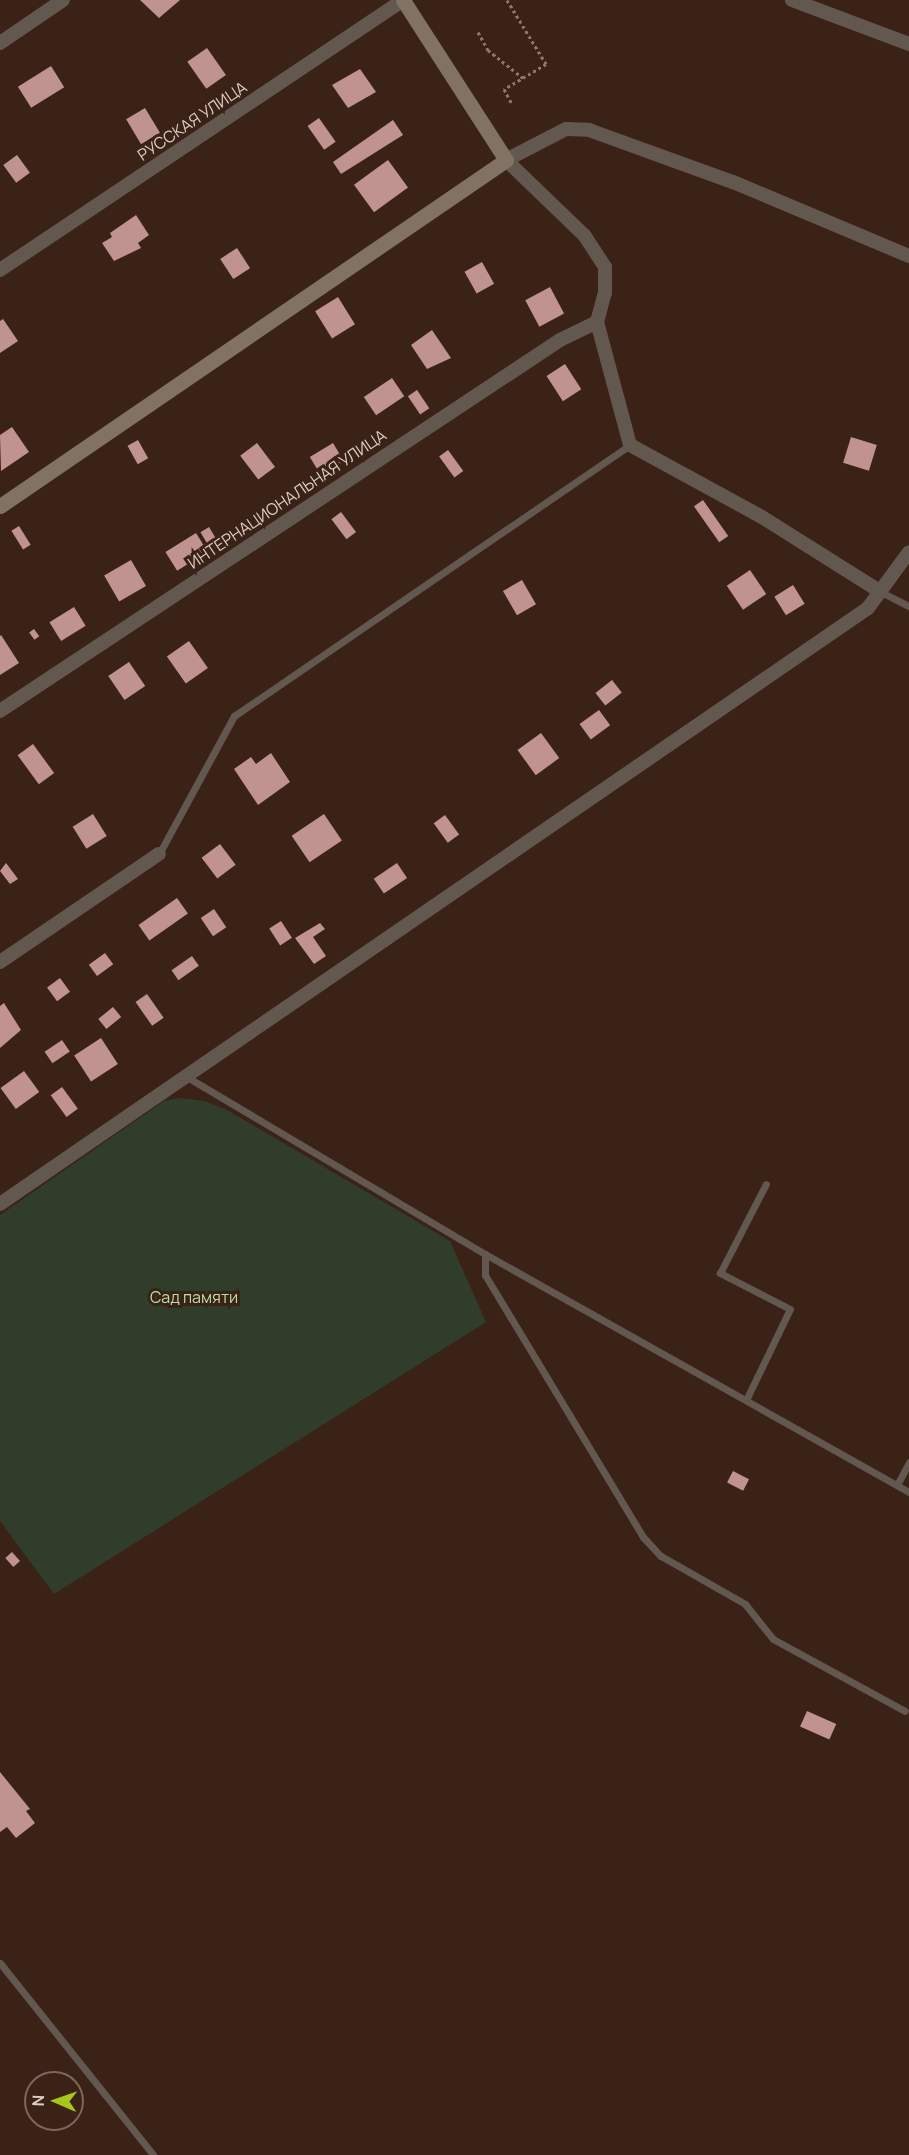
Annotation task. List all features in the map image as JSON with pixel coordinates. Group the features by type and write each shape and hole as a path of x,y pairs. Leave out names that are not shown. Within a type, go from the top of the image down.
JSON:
{"street":[{"path":"0,43 63,0"},
{"path":"403,0 506,160 585,236 605,267 605,293 597,322 630,445 762,517 881,592"},
{"name":"РУССКАЯ УЛИЦА","path":"0,270 403,0"},
{"path":"792,0 909,44"},
{"path":"0,506 506,160 566,129 589,129 733,182 909,256"},
{"name":"ИНТЕРНАЦИОНАЛЬНАЯ УЛИЦА","path":"0,711 560,340 597,322"},
{"path":"0,1203 187,1077 868,608 909,552"},
{"path":"0,962 159,854"}],"lane":[{"path":"159,854 234,716 630,445"},
{"path":"881,592 909,606"},
{"path":"187,1077 485,1254 909,1492"},
{"path":"746,1400 790,1309 720,1273 766,1184"},
{"path":"485,1254 485,1275 649,1543 661,1556 745,1604 773,1639 905,1711"},
{"path":"897,1485 909,1462"},
{"path":"0,1963 153,2155"}],"path":[{"path":"507,0 546,64 504,89 512,104"},
{"path":"478,32 488,51 523,78"}],"green space":[{"name":"Сад памяти","path":"179,1098 205,1101 227,1110 450,1241 486,1322 54,1594 0,1521 0,1215 164,1101"}],"building":[{"path":"140,0 180,0 159,18"},
{"path":"207,48 226,75 206,89 187,62"},
{"path":"51,66 64,87 31,108 18,87"},
{"path":"360,69 376,92 348,108 332,85"},
{"path":"145,108 160,133 141,144 126,119"},
{"path":"319,118 336,142 324,150 308,126"},
{"path":"393,120 403,135 341,174 333,162"},
{"path":"17,155 30,173 16,183 3,165"},
{"path":"388,160 408,188 374,212 354,185"},
{"path":"136,215 149,235 138,243 141,248 114,261 102,243 112,237 110,233"},
{"path":"237,248 250,268 233,279 220,259"},
{"path":"482,262 494,284 477,294 465,272"},
{"path":"550,287 564,313 539,327 525,300"},
{"path":"338,297 355,324 332,338 315,311"},
{"path":"3,319 18,341 0,353 0,321"},
{"path":"432,330 451,358 427,369 411,345"},
{"path":"565,364 581,389 563,401 547,376"},
{"path":"392,378 404,396 376,415 364,397"},
{"path":"417,390 429,408 420,414 408,396"},
{"path":"12,427 29,452 1,471 0,435"},
{"path":"851,437 877,445 869,471 843,463"},
{"path":"138,440 148,458 138,464 128,446"},
{"path":"257,443 275,467 258,480 240,456"},
{"path":"333,443 344,461 321,475 310,457"},
{"path":"448,450 463,471 454,478 439,456"},
{"path":"703,500 728,536 719,542 694,506"},
{"path":"341,512 356,532 346,539 331,519"},
{"path":"19,526 31,545 23,549 11,531"},
{"path":"209,527 220,545 211,550 200,532"},
{"path":"196,533 208,552 177,571 165,552"},
{"path":"131,560 146,586 119,601 104,576"},
{"path":"750,570 766,594 743,610 727,586"},
{"path":"522,580 536,604 517,615 503,591"},
{"path":"793,585 805,604 786,615 774,597"},
{"path":"74,607 86,626 61,641 49,622"},
{"path":"34,629 39,636 34,640 29,633"},
{"path":"0,636 19,663 0,675"},
{"path":"189,641 208,668 186,684 167,656"},
{"path":"129,662 145,686 124,700 108,676"},
{"path":"612,680 622,693 605,706 595,693"},
{"path":"599,710 610,725 591,739 580,724"},
{"path":"541,733 559,758 536,775 518,750"},
{"path":"33,744 54,773 39,784 18,755"},
{"path":"271,753 290,782 258,805 234,769 251,757 256,764"},
{"path":"93,814 107,836 86,849 73,827"},
{"path":"324,814 342,841 310,862 292,836"},
{"path":"445,815 459,834 448,843 434,823"},
{"path":"220,844 236,865 217,879 202,858"},
{"path":"6,863 18,879 10,884 0,871"},
{"path":"397,863 407,878 384,894 374,879"},
{"path":"177,898 188,914 149,941 138,925"},
{"path":"214,909 226,927 213,936 201,918"},
{"path":"281,921 292,938 280,945 269,929"},
{"path":"320,923 325,929 313,937 326,956 314,964 295,938"},
{"path":"105,953 113,964 97,976 89,965"},
{"path":"192,956 199,966 178,980 172,970"},
{"path":"60,978 70,992 57,1001 47,987"},
{"path":"147,994 164,1018 152,1026 136,1002"},
{"path":"4,1003 21,1030 0,1048 0,1006"},
{"path":"113,1007 121,1017 106,1029 98,1019"},
{"path":"101,1038 118,1064 91,1081 74,1055"},
{"path":"62,1040 70,1052 52,1063 45,1052"},
{"path":"24,1071 39,1092 16,1109 1,1088"},
{"path":"62,1087 78,1109 67,1117 51,1095"},
{"path":"733,1471 749,1479 743,1491 727,1483"},
{"path":"12,1552 20,1561 13,1567 5,1558"},
{"path":"807,1711 836,1724 829,1740 800,1727"},
{"path":"0,1772 30,1809 26,1811 35,1823 16,1838 7,1827 0,1832"}]}
